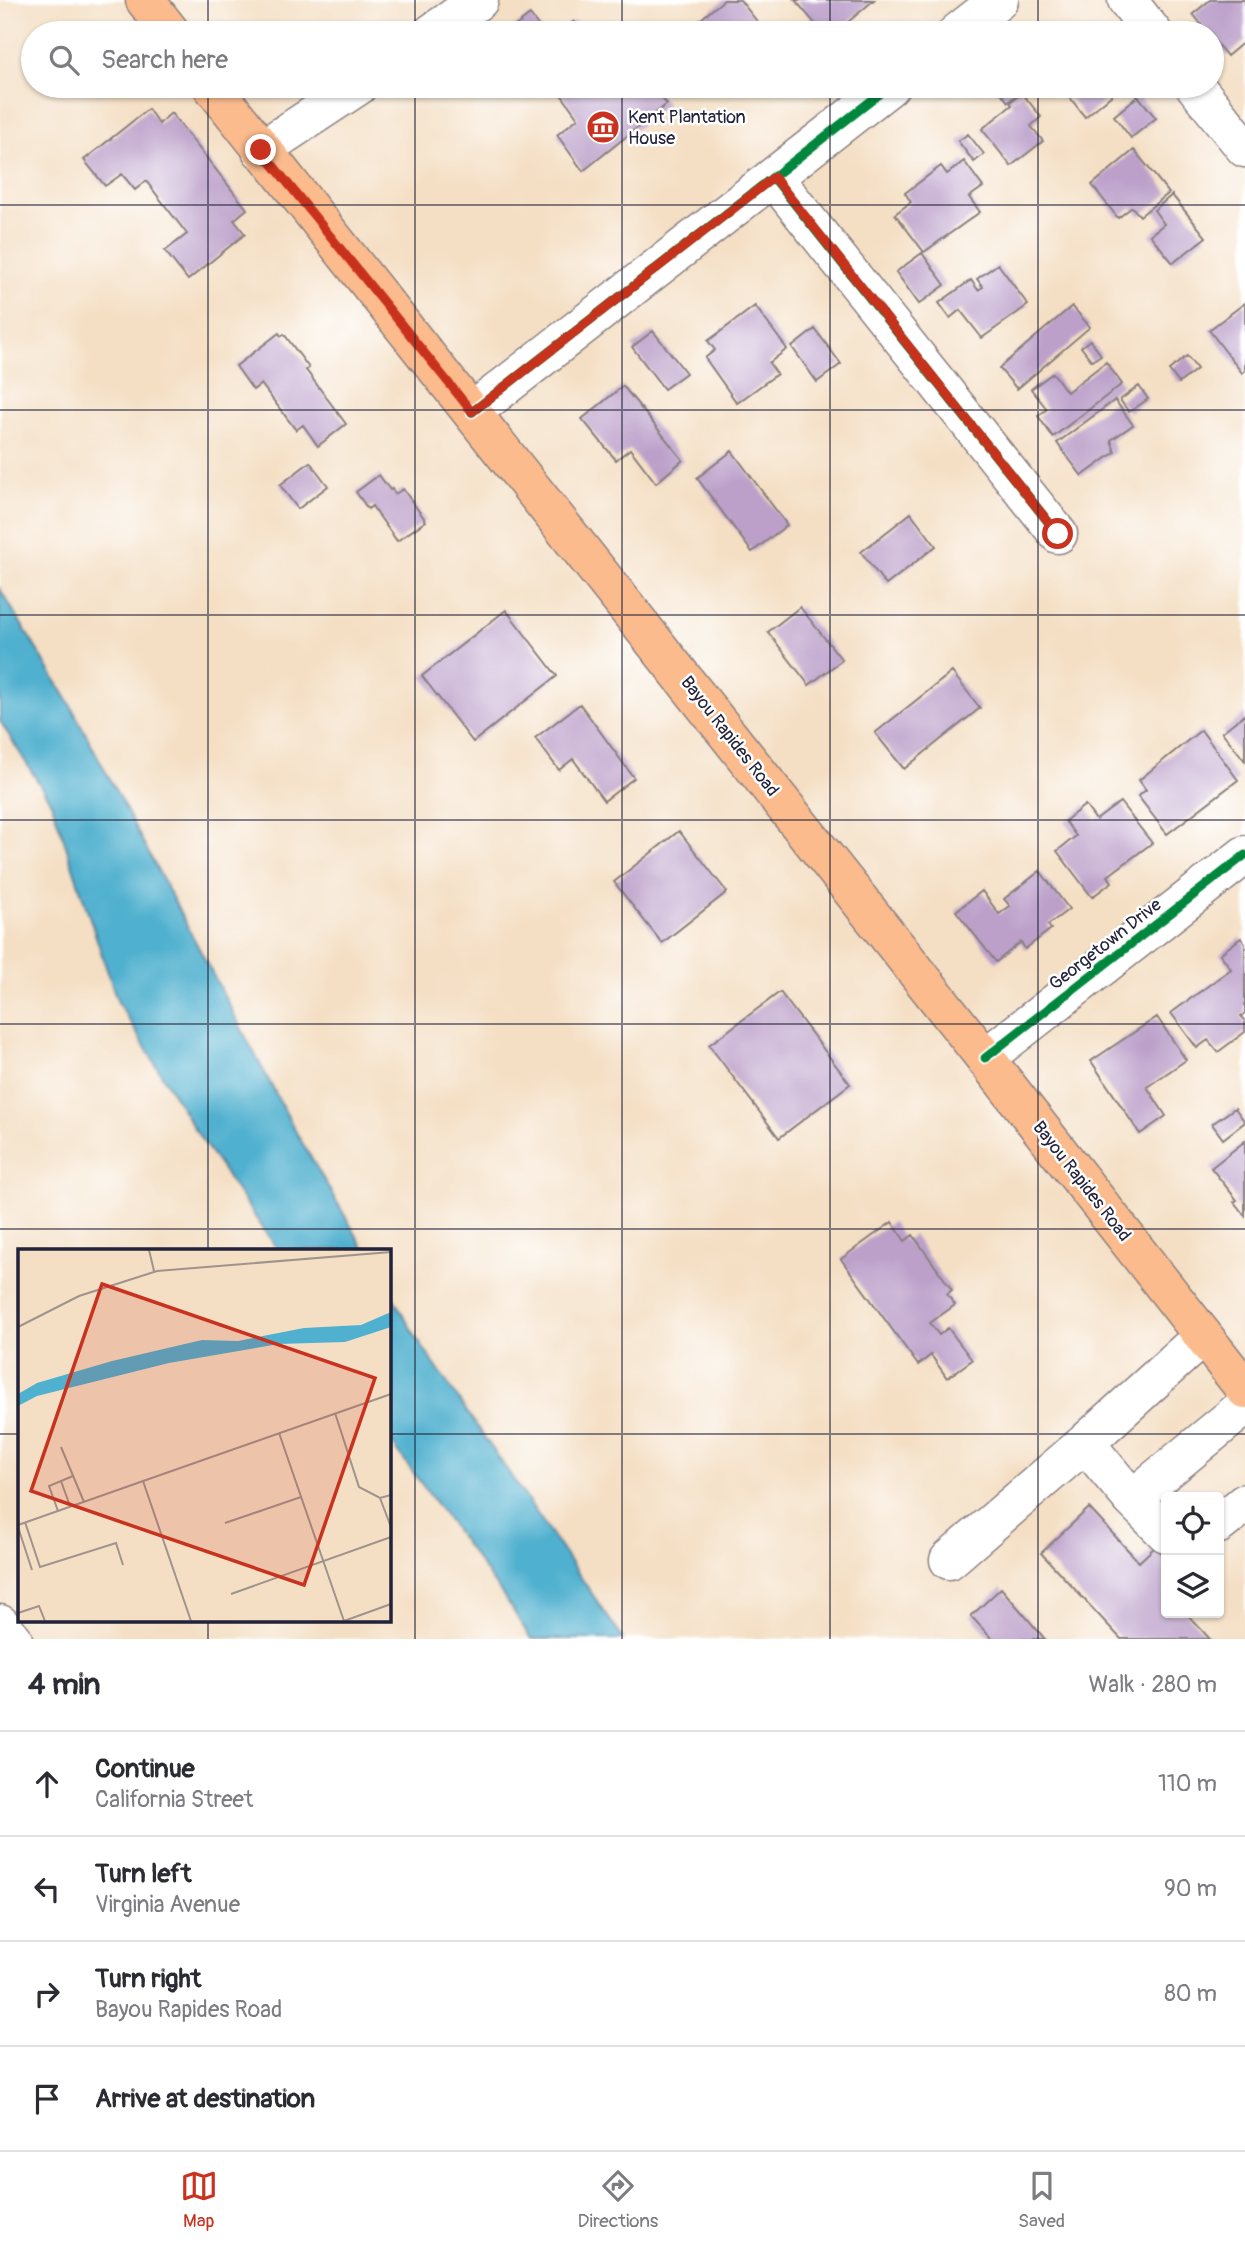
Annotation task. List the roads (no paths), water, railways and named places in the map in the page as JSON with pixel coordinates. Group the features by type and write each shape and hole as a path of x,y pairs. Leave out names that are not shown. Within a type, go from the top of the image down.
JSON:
{"main road":[{"path":"145,0 162,21"},
{"name":"Bayou Rapides Road","path":"221,98 1245,1389"}],"street":[{"path":"449,21 479,0"},
{"path":"972,21 999,0"},
{"path":"1127,0 1144,21"},
{"path":"261,150 340,98"},
{"path":"472,412 875,98"},
{"path":"1205,98 1245,148"},
{"path":"774,177 1058,534"},
{"name":"Georgetown Drive","path":"985,1058 1245,855"},
{"path":"949,1560 1085,1443 1203,1336"},
{"path":"1132,1499 1245,1406"},
{"path":"1085,1443 1132,1499 1161,1528"},
{"path":"1224,1520 1245,1503"},
{"path":"0,1624 13,1639"}],"water":[{"path":"0,589 70,704 297,1134 364,1249 277,1249 193,1127 117,1000 52,804 0,721"},
{"path":"390,1292 417,1339 623,1639 531,1639 507,1601 390,1440"}],"place":[{"name":"Kent Plantation House","path":"603,127"}]}
